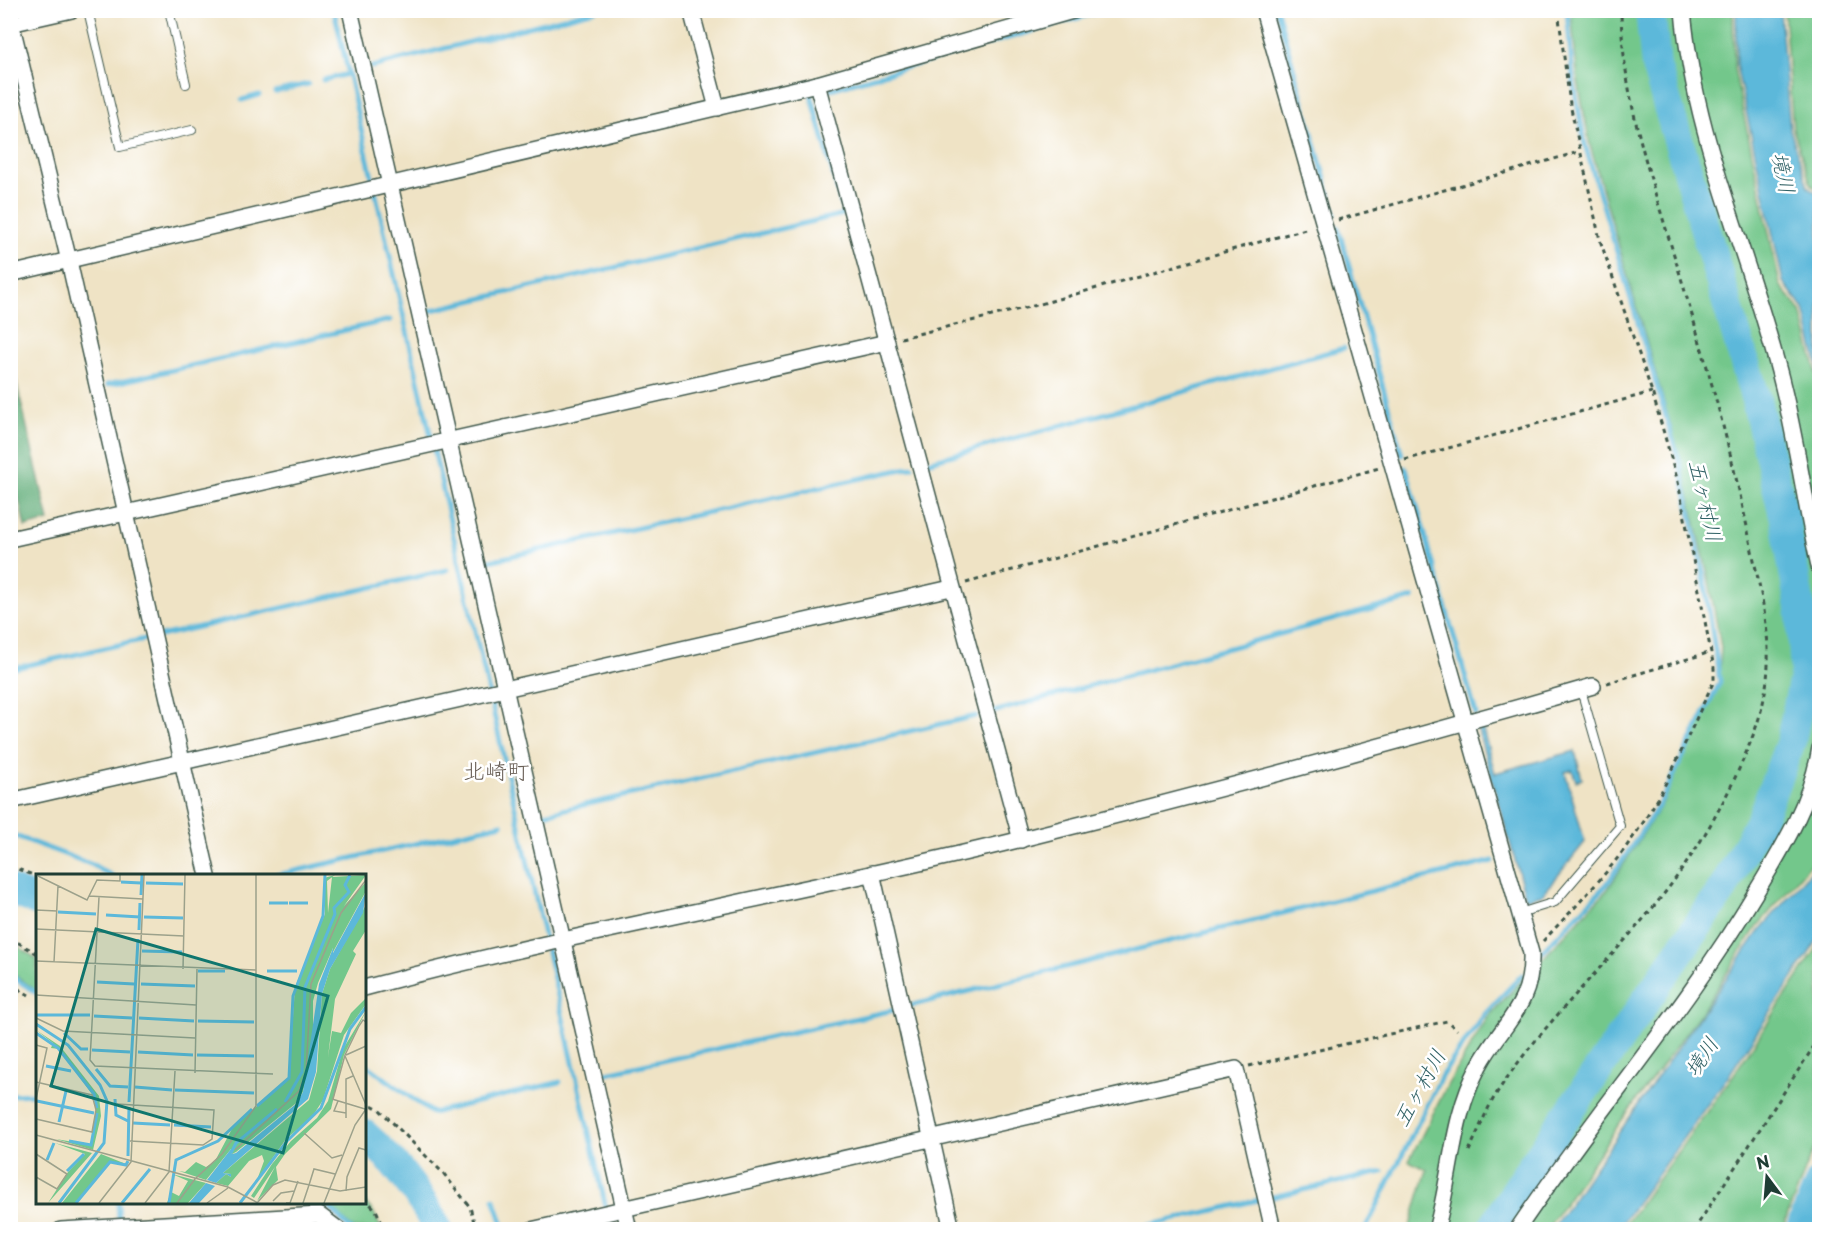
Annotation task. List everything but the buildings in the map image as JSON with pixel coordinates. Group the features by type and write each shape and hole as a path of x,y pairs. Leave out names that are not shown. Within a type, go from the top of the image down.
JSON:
{"street":[{"path":"350,10 380,189 444,441 619,1210 629,1230"},
{"path":"691,10 717,108"},
{"path":"10,274 380,189 817,84 1076,10"},
{"path":"1263,10 1531,953 1532,976 1525,998 1480,1065 1467,1091 1451,1145 1443,1204 1436,1230"},
{"path":"1683,10 1694,78 1716,169 1783,388 1820,570"},
{"path":"63,11 11,22 69,261 208,874"},
{"path":"817,84 951,588 1021,840"},
{"path":"10,539 887,342"},
{"path":"10,801 182,764 951,588"},
{"path":"366,988 534,947 1021,840 1465,723 1587,688"},
{"path":"1517,1230 1731,935 1789,837 1804,805 1820,748"},
{"path":"872,873 952,1230"},
{"path":"531,1230 1236,1069 1273,1230"},
{"path":"61,1230 319,1215 339,1230"}],"lane":[{"path":"88,10 120,147 192,130"},
{"path":"169,10 186,84"},
{"path":"1520,913 1555,902 1620,826 1587,688"}],"path":[{"path":"1531,953 1594,888 1632,838 1662,788 1713,681 1711,652 1678,482 1652,392 1600,240 1579,152 1558,10"},
{"path":"1468,1152 1499,1090 1555,1019 1652,908 1714,821 1752,738 1764,700 1770,665 1768,633 1737,475 1707,365 1644,157 1622,43 1622,10"},
{"path":"887,342 1037,305 1579,152"},
{"path":"951,588 1652,392"},
{"path":"1587,688 1711,652"},
{"path":"10,866 36,876"},
{"path":"10,938 36,953"},
{"path":"10,984 29,995"},
{"path":"1236,1069 1447,1021 1457,1030"},
{"path":"1694,1230 1820,1037"},
{"path":"366,1102 379,1109 444,1174 470,1207 476,1230"},
{"path":"366,1200 376,1210 386,1230"}],"green space":[{"path":"1571,11 1733,11 1734,69 1780,285 1801,311 1819,384 1819,854 1756,928 1700,1014 1619,1124 1547,1229 1409,1229 1427,1170 1409,1161 1448,1084 1488,1017 1608,889 1662,804 1719,681 1721,647 1707,570 1682,465 1590,145 1578,81"},
{"path":"1784,11 1819,11 1819,190 1811,185 1793,129"},
{"path":"10,355 49,521 25,527 11,464"},
{"path":"11,942 36,958 36,990 11,972"},
{"path":"1819,945 1819,1136 1782,1229 1622,1229 1734,1074"},
{"path":"366,1203 374,1213 381,1229 353,1229 329,1204"}],"water":[{"name":"境川","path":"1736,11 1780,11 1790,129 1808,187 1819,194 1819,372 1804,309 1783,282 1736,65"},
{"path":"1482,726 1495,773 1575,751 1582,779 1576,781 1572,770 1565,772 1585,842 1543,894 1526,899 1477,727"},
{"name":"境川","path":"1819,862 1819,938 1731,1072 1618,1229 1552,1229 1759,931"}],"waterway":[{"path":"334,10 611,1230"},
{"path":"372,67 595,10"},
{"path":"831,89 1106,10"},
{"path":"1277,10 1335,214"},
{"name":"五ヶ村川","path":"1539,955 1607,884 1659,805 1720,682 1703,572 1680,464 1585,145 1573,80 1567,10"},
{"path":"1491,1230 1525,1176 1723,889 1762,817 1791,741 1805,672 1801,614 1785,519 1756,400 1656,66 1650,10"},
{"path":"323,80 348,74"},
{"path":"275,92 308,84"},
{"path":"428,311 844,214 811,94"},
{"path":"242,100 259,95"},
{"path":"1338,227 1402,455"},
{"path":"107,385 390,320"},
{"path":"927,462 1344,348"},
{"path":"485,562 912,467"},
{"path":"1406,468 1476,714"},
{"path":"160,636 447,570"},
{"path":"993,712 1413,598"},
{"path":"10,669 145,639"},
{"path":"540,815 976,716"},
{"path":"282,874 502,824"},
{"path":"10,834 93,865 109,874"},
{"path":"909,1006 1493,861"},
{"path":"10,890 36,900"},
{"path":"10,975 36,993"},
{"name":"五ヶ村川","path":"1365,1230 1442,1075 1485,1014 1522,975"},
{"path":"602,1074 894,1010"},
{"path":"366,1064 432,1113 560,1082"},
{"path":"10,1095 36,1094"},
{"path":"366,1136 406,1178 438,1230"},
{"path":"1272,1197 1382,1172"},
{"path":"1800,1230 1820,1182"},
{"path":"494,1199 505,1230"},
{"path":"1129,1230 1258,1200"},
{"path":"118,1204 119,1219"},
{"path":"327,1204 351,1230"}],"district":[{"name":"北崎町","path":"496,771"}]}
